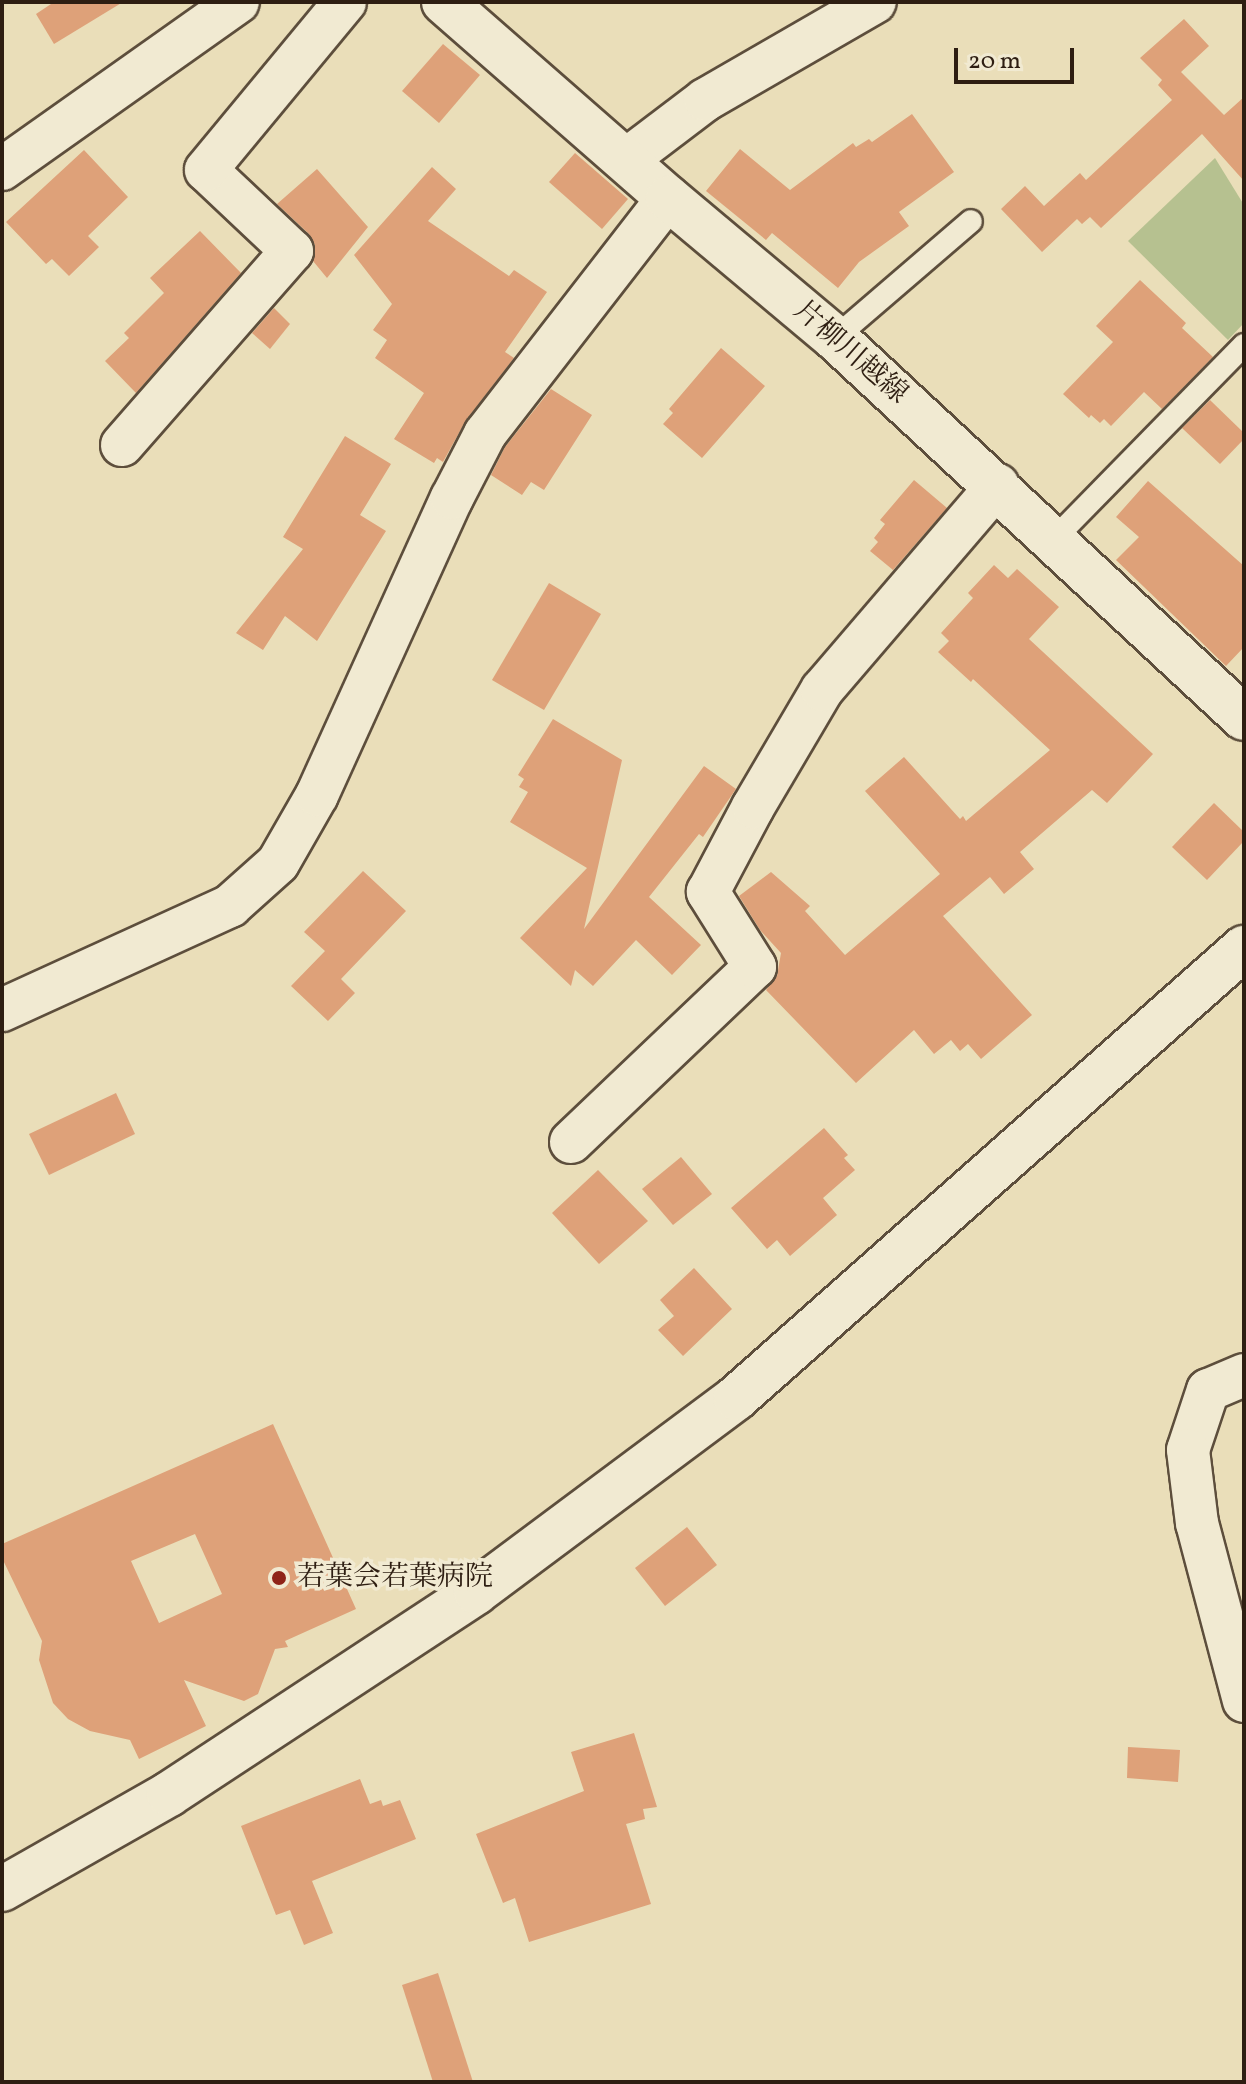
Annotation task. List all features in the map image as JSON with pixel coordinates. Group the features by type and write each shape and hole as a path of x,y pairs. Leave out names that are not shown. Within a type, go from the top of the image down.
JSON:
{"street":[{"path":"2,169 238,2"},
{"path":"122,445 292,251 206,170 345,2"},
{"name":"片柳川越線","path":"444,2 668,198 835,338 998,485 1244,718"},
{"path":"626,160 705,100 875,2"},
{"path":"2,1010 230,906 278,863 317,795 452,498 485,434 668,198"},
{"path":"571,1142 755,967 708,892 753,807 822,690 998,485"},
{"path":"2,1889 169,1794 476,1592 736,1398 1244,948"},
{"path":"1244,1375 1208,1390 1188,1450 1197,1523 1244,1701"}],"lane":[{"path":"835,338 971,221"},
{"path":"1055,538 1244,345"}],"green space":[{"path":"1215,158 1244,205 1244,323 1228,340 1128,241"}],"building":[{"path":"54,2 123,2 54,44 36,14"},
{"path":"1184,19 1209,46 1181,72 1224,115 1244,97 1244,181 1202,134 1101,228 1090,217 1082,224 1077,219 1042,252 1001,209 1025,186 1044,206 1080,173 1086,180 1172,100 1158,85 1162,80 1140,58"},
{"path":"443,44 480,75 439,123 402,91"},
{"path":"912,114 954,172 899,212 909,226 859,262 838,288 772,233 766,240 706,191 740,149 790,190 853,143 856,147 869,139 872,142"},
{"path":"84,150 128,197 88,236 99,247 69,276 52,259 46,264 6,222"},
{"path":"575,153 628,199 602,229 549,182"},
{"path":"432,167 456,189 428,221 509,276 514,270 547,292 505,352 514,358 466,420 443,462 437,458 434,463 394,439 424,393 375,358 387,340 373,330 392,304 354,255"},
{"path":"317,169 368,227 327,278 313,261 315,245 309,234 277,204"},
{"path":"200,231 241,273 136,393 105,361 129,338 124,333 164,293 150,278"},
{"path":"1140,280 1186,323 1182,328 1213,357 1162,409 1144,392 1111,426 1104,419 1100,423 1091,415 1089,418 1063,394 1113,342 1096,326"},
{"path":"274,308 290,324 270,349 252,333"},
{"path":"721,348 765,386 702,458 663,424 673,413 669,409"},
{"path":"551,389 592,415 544,490 531,482 522,495 491,475 505,447"},
{"path":"1210,400 1244,433 1244,439 1220,464 1182,428"},
{"path":"345,436 391,464 360,515 386,531 317,641 285,616 263,650 236,633 303,549 283,537"},
{"path":"914,480 947,508 893,570 870,551 878,542 874,538 885,524 880,520"},
{"path":"1148,481 1244,566 1244,647 1226,666 1116,560 1139,537 1116,517"},
{"path":"994,565 1008,578 1017,569 1059,607 1029,639 1153,754 1107,803 1092,790 1020,852 1034,869 1004,894 990,877 943,916 1032,1015 981,1059 968,1044 960,1051 951,1040 934,1054 914,1030 856,1083 766,990 777,976 781,953 760,930 739,896 771,872 810,906 805,911 845,955 940,874 865,791 904,757 960,819 963,816 966,821 1050,750 973,679 971,682 938,652 949,641 941,633 973,598 968,593"},
{"path":"549,583 601,614 544,710 492,680"},
{"path":"553,719 622,760 584,929 704,766 736,789 703,837 699,834 649,897 701,945 672,975 636,940 593,986 575,970 571,986 520,938 587,868 510,822 528,792 519,787 524,779 518,775"},
{"path":"1214,803 1244,832 1244,841 1207,880 1172,847"},
{"path":"363,871 406,911 341,979 355,993 328,1021 291,986 325,951 304,932"},
{"path":"116,1093 135,1134 49,1175 29,1134"},
{"path":"824,1128 848,1155 844,1158 855,1170 823,1198 837,1215 790,1256 777,1240 767,1249 731,1208"},
{"path":"681,1157 712,1194 673,1225 642,1189"},
{"path":"598,1170 648,1221 599,1264 552,1213"},
{"path":"694,1268 732,1309 683,1356 658,1330 674,1316 660,1300"},
{"name":"若葉会若葉病院","path":"273,1424 356,1609 285,1641 288,1647 275,1649 258,1694 244,1701 184,1680 206,1726 139,1759 130,1740 90,1731 68,1719 53,1703 39,1660 42,1641 2,1558 2,1544","holes":["195,1534 222,1594 159,1623 131,1561"]},
{"path":"687,1527 717,1565 665,1606 635,1568"},
{"path":"634,1733 657,1807 643,1809 645,1819 626,1824 651,1904 529,1942 515,1898 503,1903 476,1834 584,1791 571,1752"},
{"path":"1128,1747 1180,1750 1178,1782 1127,1778"},
{"path":"360,1779 370,1804 381,1800 383,1806 400,1800 416,1839 312,1881 333,1933 304,1945 290,1910 276,1915 241,1826"},
{"path":"438,1973 473,2082 433,2082 402,1985"}],"place":[{"name":"若葉会若葉病院","path":"279,1578"}]}
